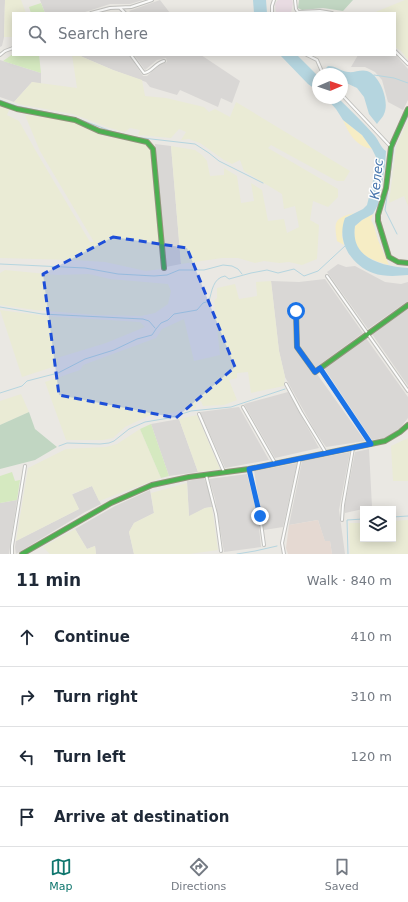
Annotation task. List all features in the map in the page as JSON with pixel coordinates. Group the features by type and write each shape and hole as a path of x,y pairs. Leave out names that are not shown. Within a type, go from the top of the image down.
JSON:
{"street":[{"path":"95,12 110,8 131,7 152,0"},
{"path":"272,12 274,0"},
{"path":"295,0 296,9 298,12 326,12"},
{"path":"120,8 124,12"},
{"path":"0,55 12,48"},
{"path":"396,51 408,64"},
{"path":"132,56 144,73 147,73 158,63 164,61"},
{"path":"309,56 317,60 320,68"},
{"path":"348,101 391,148"},
{"path":"0,103 17,109 75,120 100,131 147,142 153,149 164,268"},
{"path":"408,109 391,148 386,188 378,215 378,221 389,257 398,263 408,263"},
{"path":"327,276 408,391"},
{"path":"296,311 297,347 315,372 408,305"},
{"path":"320,368 371,444"},
{"path":"286,384 326,453"},
{"path":"243,407 275,463"},
{"path":"198,414 224,472"},
{"path":"22,554 88,515 152,485 249,469 385,441 393,437 408,425"},
{"path":"342,520 343,505 353,448"},
{"path":"284,554 282,543 300,458"},
{"path":"12,554 25,466"},
{"path":"249,469 260,516 264,545"},
{"path":"206,475 216,514 221,552"}],"highlighted area":[{"path":"113,237 187,248 235,367 176,418 59,395 43,274"}],"shaded area":[{"path":"0,0 5,0 4,37 2,46 0,47"},
{"path":"40,0 143,0 130,4 110,4 85,12 45,12"},
{"path":"160,0 169,12 130,12 129,11"},
{"path":"278,0 292,0 291,12 276,12 275,4"},
{"path":"396,55 408,69 408,100 403,110 388,102 382,80 375,72 365,67 351,67 357,56"},
{"path":"80,56 130,56 143,76 147,76 159,65 167,62 166,58 157,60 145,70 135,56 202,56 240,81 232,103 221,98 218,107 180,90 177,95 150,87 146,82"},
{"path":"0,60 41,73 41,84 32,82 14,102 0,97"},
{"path":"155,144 171,146 181,264 166,267"},
{"path":"338,264 346,267 355,266 385,282 401,284 408,282 408,301 368,329 327,272"},
{"path":"325,279 363,333 315,368 317,374 365,441 326,447 315,431 285,377 279,351 271,281 299,282"},
{"path":"408,309 408,386 372,334"},
{"path":"366,338 408,397 408,418 400,428 390,437 372,440 324,368"},
{"path":"288,392 319,448 275,458 244,404"},
{"path":"239,407 269,460 225,468 200,412"},
{"path":"179,419 198,472 169,476 151,424"},
{"path":"369,449 372,506 360,506 360,510 345,513 345,504 355,452"},
{"path":"350,452 339,510 345,554 332,554 330,541 325,542 318,520 289,525 302,461"},
{"path":"297,463 283,527 264,530 254,471"},
{"path":"247,474 258,517 261,547 224,552 215,499 209,479"},
{"path":"204,478 210,493 212,507 205,508 189,517 187,481"},
{"path":"92,486 101,504 85,512 16,554 16,541 79,509 71,495"},
{"path":"150,490 154,513 134,523 129,532 134,554 96,554 95,546 87,549 75,529 115,506"},
{"path":"17,500 9,554 0,554 0,503"},
{"path":"318,520 325,541 330,541 332,554 288,554 286,548 289,525"}],"green space":[{"path":"5,0 21,0 26,12 12,12 12,37 4,37"},
{"path":"299,0 353,0 343,11 323,8 302,10 298,8"},
{"path":"408,0 408,60 401,51 396,48 396,12 375,12"},
{"path":"41,3 45,12 31,12 29,7"},
{"path":"12,55 12,56 39,56 41,73 3,61"},
{"path":"72,56 80,56 142,80 145,96 166,98 204,107 209,112 215,109 230,117 236,102 350,171 344,181 337,181 271,145 268,148 338,189 338,197 328,207 313,201 310,220 319,225 317,259 302,265 289,262 279,263 264,261 255,263 238,258 222,258 181,264 171,146 195,150 202,155 207,161 210,176 224,175 224,168 237,176 241,203 254,201 251,183 262,190 268,221 284,219 287,233 299,227 295,206 284,209 282,194 244,171 240,160 232,164 200,143 189,139 181,140 186,132 179,129 171,138 138,135 140,130 130,128 125,132 73,114 14,102 32,82 77,88"},
{"path":"0,106 9,110 7,115 19,121 90,242 94,242 40,151 25,115 71,121 100,135 147,145 150,150 161,269 146,271 105,262 0,258"},
{"path":"408,120 408,206 404,196 389,203 396,147"},
{"path":"5,270 57,275 89,274 110,279 168,284 171,291 168,304 155,313 141,316 96,315 35,310 0,305 0,273"},
{"path":"271,281 279,351 285,377 284,386 251,393 248,372 237,373 237,378 229,380 237,400 224,405 203,406 201,401 196,402 196,408 185,409 168,414 148,416 125,427 113,438 103,440 66,440 45,382 80,370 83,365 156,338 162,329 184,319 194,361 220,355 214,301 217,298 217,288 235,284 239,299 257,296 256,282"},
{"path":"0,310 46,316 140,322 145,327 106,343 57,358 59,365 22,377"},
{"path":"21,394 29,412 0,425 0,401"},
{"path":"29,412 35,429 57,447 35,460 0,469 0,425"},
{"path":"197,415 220,469 198,472 179,419"},
{"path":"151,424 169,476 161,478 140,429"},
{"path":"140,429 161,478 99,501 92,486 72,494 79,509 16,541 28,468 66,449 106,447 117,444"},
{"path":"408,438 408,481 393,481 391,446"},
{"path":"12,472 15,481 20,480 17,500 0,503 0,476"},
{"path":"187,483 189,516 205,508 212,507 218,550 189,554 134,554 129,532 134,523 154,513 151,493"},
{"path":"408,520 408,554 350,554 349,523 360,523 360,542 396,542 396,521"},
{"path":"75,529 87,549 95,546 96,554 50,554 43,547"}],"sand":[{"path":"343,120 362,135 372,149 362,145 354,139"},
{"path":"354,213 345,218 342,236 344,245 337,241 336,225 342,217"},
{"path":"373,214 371,220 389,265 374,260 362,253 356,242 354,235 355,226"}],"water":[{"path":"253,0 266,0 267,12 254,12"},
{"path":"281,56 298,56 312,70 312,87"},
{"path":"328,66 336,68 326,68"},
{"path":"362,70 367,71 380,83 385,96 386,109 382,118 377,124 369,114 364,97 357,88 348,84 348,72"},
{"name":"Келес","path":"331,104 344,104 371,131 386,151 385,166 378,205 373,214 355,226 355,237 358,246 370,259 378,263 408,268 408,275 386,276 373,273 358,264 347,251 342,235 345,218 363,209 367,205 376,169 376,157 362,135 343,120"}],"waterway":[{"path":"374,75 394,78 408,83"},
{"path":"0,100 17,106 76,118 111,131 134,137 195,144 219,161 263,183"},
{"path":"397,234 385,210 394,147 408,116"},
{"path":"0,393 22,386 27,381 58,373 85,359 114,350 137,339 152,335 161,323 168,320 174,314 197,310 203,303 209,301 215,282 221,277 225,276 229,279 267,270 278,273 294,269 304,276 318,271 345,246"},
{"path":"0,264 85,268 118,274 154,276 167,275 179,270 204,270 223,265 232,266 238,269 242,274"},
{"path":"0,307 42,314 143,319 149,321 155,328"},
{"path":"59,446 67,443 109,443 114,441 129,429 145,422 169,418 191,411 231,407 285,389"},
{"path":"396,517 408,516"},
{"path":"348,554 347,520 360,519"},
{"path":"237,554 277,546"}],"traffic: fast":[{"path":"0,103 17,109 75,120 99,131 147,142 153,149 164,268"},
{"path":"408,109 391,147 386,188 378,215 378,221 389,257 398,262 408,263"},
{"path":"296,311 297,347 315,372 408,305"},
{"path":"22,554 111,503 152,485 189,477 249,469 385,441 408,425"}],"route":[{"path":"260,516 249,469 371,444 320,368 315,372 297,347 296,311"}]}
